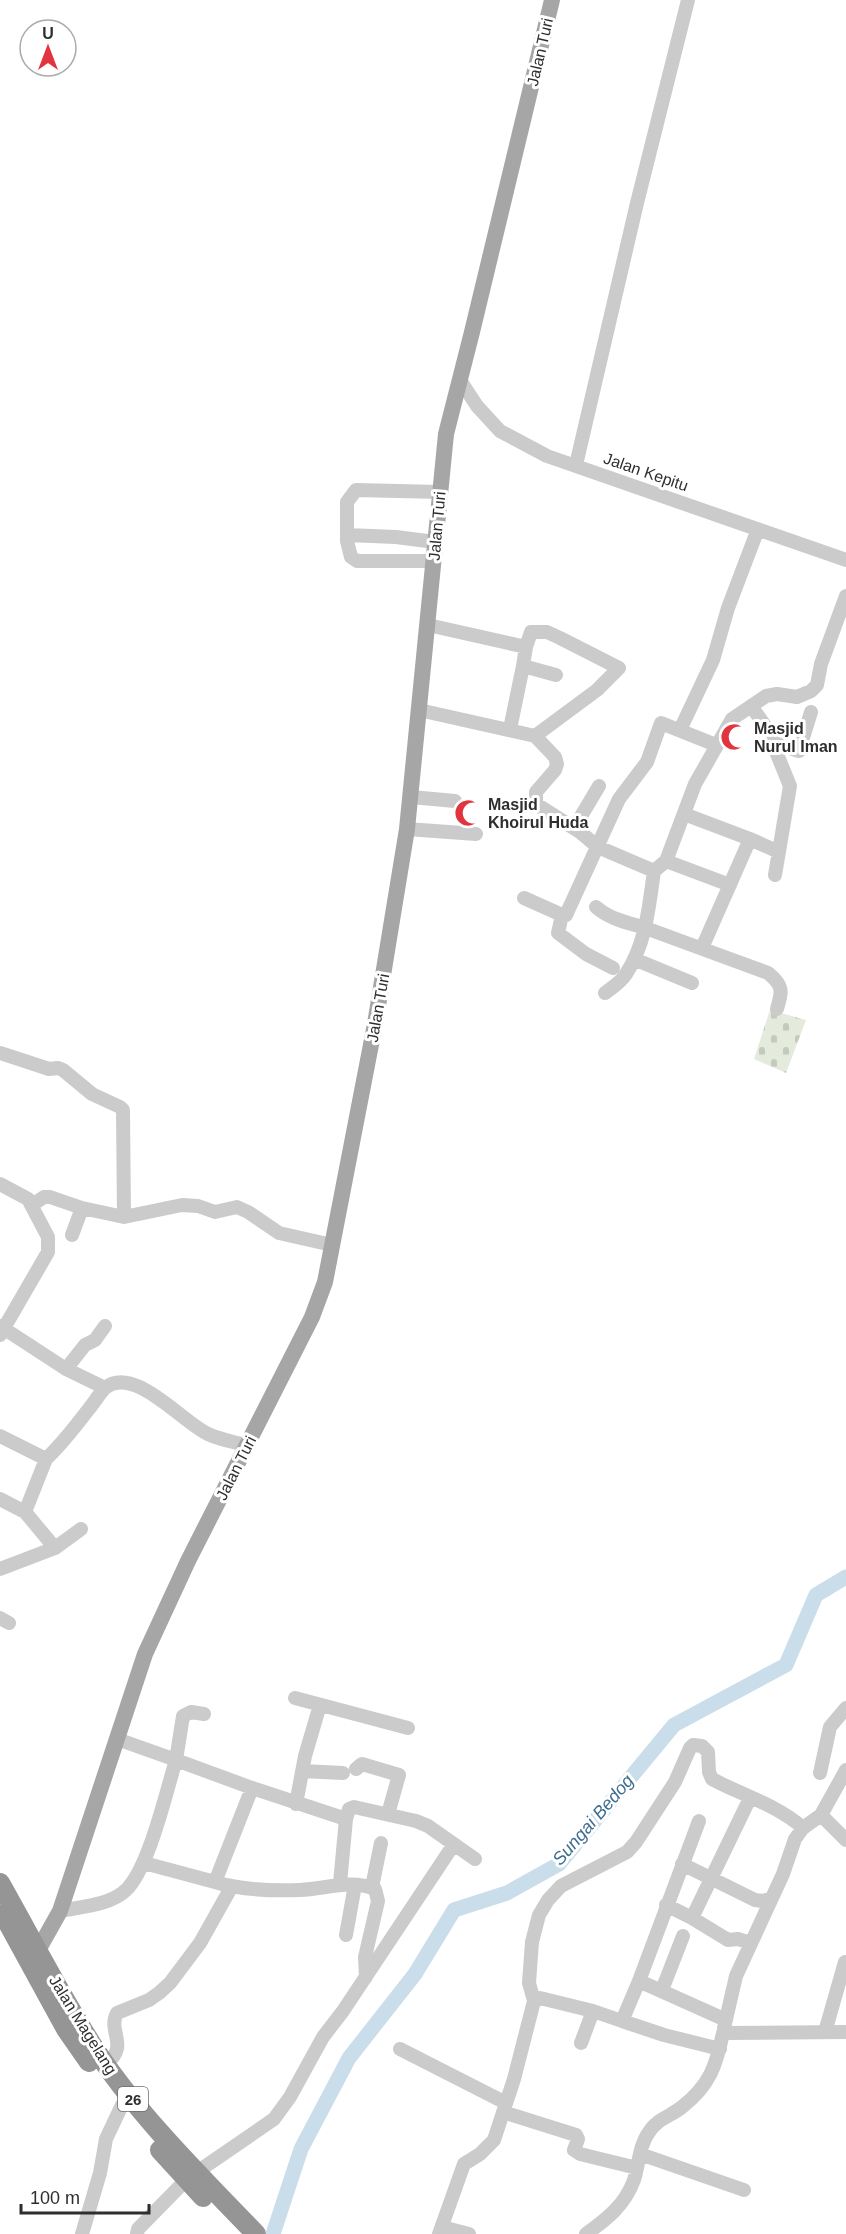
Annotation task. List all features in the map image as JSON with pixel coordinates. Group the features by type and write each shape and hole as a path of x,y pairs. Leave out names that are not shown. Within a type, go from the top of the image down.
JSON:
{"highway":[{"name":"Jalan Magelang","path":"0,1883 66,2029 122,2105 248,2232"},
{"name":"Jalan Magelang","path":"0,1908 106,2064 192,2176"}],"main road":[{"name":"Jalan Turi","path":"34,1958 60,1911 149,1646 188,1561 312,1317 325,1282 375,1024 407,829 446,434 552,0"}],"street":[{"path":"576,465 637,203 688,0"},
{"name":"Jalan Kepitu","path":"460,380 477,406 500,431 547,456 846,560"},
{"path":"453,404 463,398 474,402 477,406"},
{"path":"434,561 357,561 351,557 347,535 347,502 356,490 440,492"},
{"path":"680,730 714,660 728,608 758,528"},
{"path":"347,535 396,537 435,542"},
{"path":"605,993 625,976 634,959 646,928 654,871 666,861 695,784 716,745 732,719 766,696 797,697 811,691 817,685 821,664 846,596"},
{"path":"428,625 525,647"},
{"path":"510,729 525,647 531,632 547,632 618,668 597,690 535,736"},
{"path":"523,666 556,675"},
{"path":"751,706 774,743 790,786 775,875"},
{"path":"419,710 535,736 555,757 556,764 555,770 536,792 536,804 598,846 654,871"},
{"path":"774,743 800,751 811,712"},
{"path":"524,898 566,915 621,794 647,762 661,723 716,745"},
{"path":"574,828 599,786"},
{"path":"411,797 455,801"},
{"path":"684,814 779,852"},
{"path":"407,829 476,834"},
{"path":"702,948 750,839"},
{"path":"666,861 730,885"},
{"path":"596,907 602,913 623,922 646,928 768,973 779,982 781,992 777,1009"},
{"path":"562,915 558,933 586,954 613,968"},
{"path":"634,959 692,983"},
{"path":"0,1053 49,1069 63,1070 92,1094 123,1110 124,1217"},
{"path":"0,1184 23,1195 32,1205 48,1237 48,1252 1,1330 66,1369 105,1388"},
{"path":"32,1205 47,1197 82,1208 124,1217 182,1205 198,1206 215,1212 227,1211 234,1207 245,1210 279,1233 332,1245"},
{"path":"72,1235 82,1208"},
{"path":"66,1369 85,1345 95,1340 105,1326"},
{"path":"25,1512 46,1459 59,1447 105,1388 120,1383 131,1383 146,1388 208,1434 248,1446"},
{"path":"0,1436 46,1459"},
{"path":"0,1499 25,1512 55,1548"},
{"path":"0,1569 55,1548 81,1529"},
{"path":"295,1698 408,1728"},
{"path":"296,1804 304,1756 320,1705"},
{"path":"820,1773 830,1727 846,1708"},
{"path":"60,1911 105,1901 126,1891 144,1863 176,1760 183,1716 191,1712 204,1714"},
{"path":"117,1739 296,1804 346,1819"},
{"path":"469,2234 440,2231 464,2164 480,2154 494,2140 505,2108 534,2001 529,1983 532,1941 539,1915 548,1900 561,1886 627,1852 675,1782 690,1748 698,1745 706,1748 708,1752 709,1775 712,1779 784,1814 803,1828"},
{"path":"302,1771 350,1771 362,1764 399,1775 388,1814"},
{"path":"586,2234 607,2219 624,2202 639,2161 643,2141 650,2130 661,2119 681,2108 704,2085 716,2066 736,1976 795,1839 803,1828 821,1815 846,1770"},
{"path":"215,1882 252,1788"},
{"path":"692,1918 750,1798"},
{"path":"340,1884 346,1819 349,1809 354,1807 428,1826 476,1859"},
{"path":"821,1815 846,1840"},
{"path":"622,2021 699,1821"},
{"path":"372,1887 381,1843"},
{"path":"137,2234 138,2229 192,2176 274,2119 290,2097 323,2037 366,1977 454,1844"},
{"path":"144,1863 232,1886 302,1890 340,1884 372,1887 377,1892 378,1900 365,1958 366,1977"},
{"path":"682,1864 756,1900 763,1901 771,1898"},
{"path":"346,1935 355,1885"},
{"path":"106,2064 115,2057 118,2050 115,2016 121,2010 159,1994 170,1983 200,1943 232,1886"},
{"path":"666,1905 728,1940 738,1939 751,1942"},
{"path":"662,1990 683,1936"},
{"path":"825,2031 845,1962"},
{"path":"639,1981 662,1990 725,2026 793,2034 846,2032"},
{"path":"534,2001 540,1998 593,2011 720,2049"},
{"path":"581,2043 593,2011"},
{"path":"400,2049 505,2108 576,2135 578,2139 574,2150 580,2154 639,2161 744,2190"},
{"path":"82,2234 100,2173 106,2139 122,2105"}],"green space":[{"path":"770,1010 806,1020 786,1073 754,1059"}],"waterway":[{"name":"Sungai Bedog","path":"273,2234 301,2149 349,2058 415,1974 454,1910 507,1893 559,1864 674,1725 786,1665 816,1595 846,1577"}],"place":[{"name":"Masjid Nurul Iman","path":"734,737"},
{"name":"Masjid Khoirul Huda","path":"468,813"}]}
